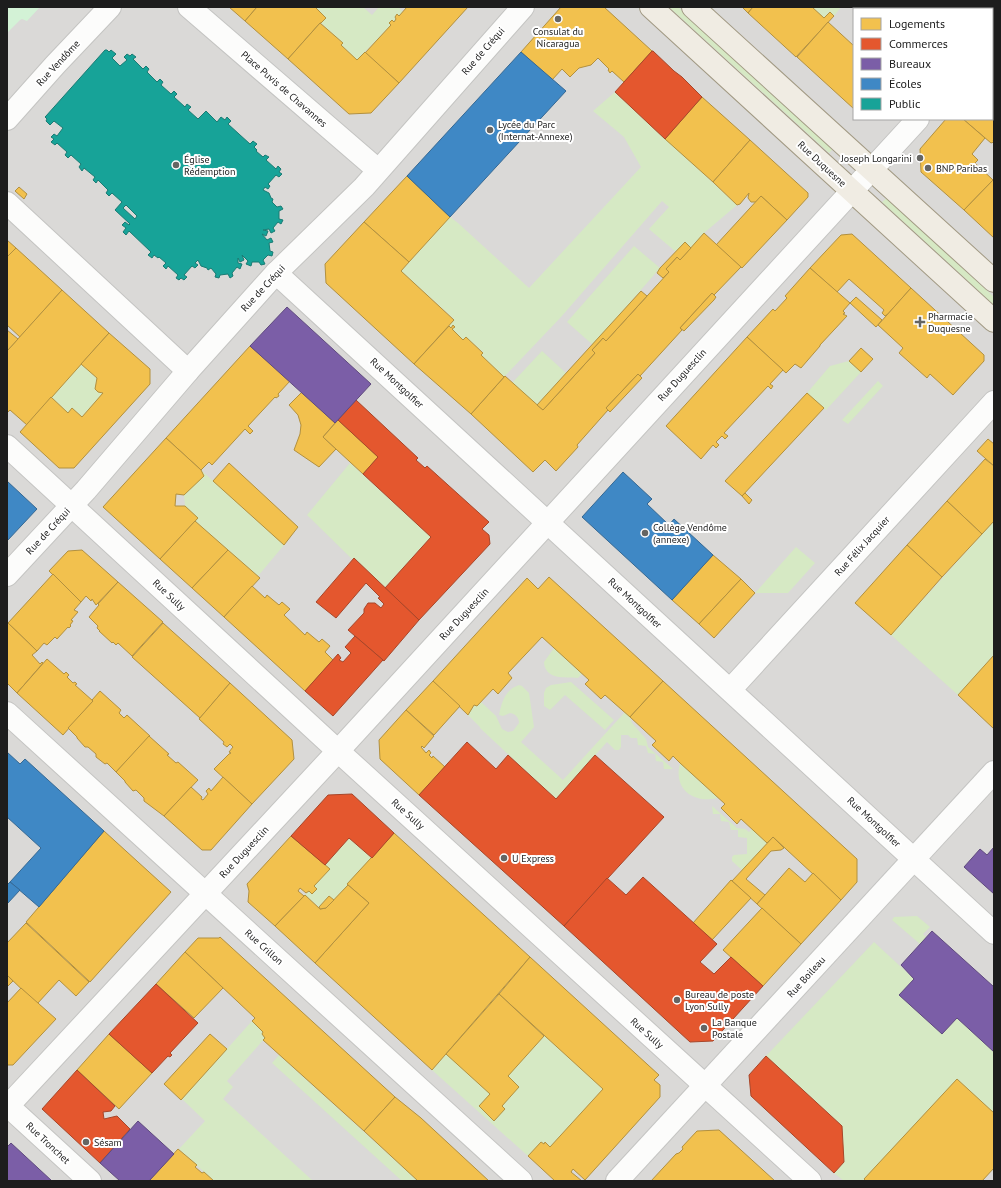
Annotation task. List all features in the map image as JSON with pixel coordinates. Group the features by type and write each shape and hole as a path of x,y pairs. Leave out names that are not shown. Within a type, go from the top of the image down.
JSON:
{"main road":[{"name":"Rue Duquesne","path":"651,7 994,321"},
{"path":"693,7 994,281"}],"street":[{"name":"Rue Vendôme","path":"7,119 110,7"},
{"name":"Place Puvis de Chavannes","path":"189,7 378,170"},
{"name":"Rue de Créqui","path":"7,575 72,505 188,371 276,273 364,186 523,7"},
{"name":"Rue Duguesclin","path":"7,1106 338,751 851,190 917,120"},
{"path":"7,203 188,371"},
{"name":"Rue Montgolfier","path":"276,273 994,933"},
{"name":"Rue Félix Jacquier","path":"730,690 994,402"},
{"name":"Rue Sully","path":"7,446 338,751 810,1181"},
{"name":"Rue Crillon","path":"7,713 521,1181"},
{"name":"Rue Boileau","path":"617,1181 994,772"},
{"name":"Rue Tronchet","path":"7,1106 90,1181"}],"shaded area":[{"path":"7,7 994,7 994,1181 7,1181"}],"green space":[{"path":"7,7 40,7 27,21 22,19 20,20 7,33"},
{"path":"315,7 363,7 372,15 379,7 398,7 403,12 399,16 397,15 394,22 392,20 389,23 391,25 357,60 341,45 343,43 321,23 326,18"},
{"path":"669,7 678,7 833,149 829,153"},
{"path":"812,7 841,7 834,16 829,12 824,18"},
{"path":"615,92 737,205 704,233 691,248 676,252 649,229 669,207 662,201 561,317 504,377 481,355 483,352 466,337 463,340 452,329 454,327 453,326 451,328 449,326 454,319 401,271 450,217 529,288 641,167 624,137 593,111"},
{"path":"887,198 994,297 994,305 882,202"},
{"path":"634,246 660,268 593,345 567,322"},
{"path":"542,351 566,373 537,405 512,383"},
{"path":"849,361 861,372 826,410 807,393 830,366"},
{"path":"81,364 97,378 95,389 98,392 103,393 82,417 72,408 68,413 51,397"},
{"path":"878,381 883,386 848,424 842,420"},
{"path":"350,463 431,537 385,587 354,558 353,560 307,515"},
{"path":"201,470 284,545 258,576 195,521 198,518 185,506 184,495 202,475"},
{"path":"994,521 994,655 958,695 891,635"},
{"path":"796,547 815,563 788,593 755,593"},
{"path":"554,648 582,674 578,678 556,676 548,672 545,668 544,662"},
{"path":"571,682 614,720 605,730 565,695 550,710 544,706 544,693 546,688 551,685"},
{"path":"519,685 529,693 534,727 521,742 563,780 625,712 630,717 632,723 646,739 648,747 673,769 664,769 663,762 656,761 655,754 648,753 646,746 638,745 637,738 631,738 628,735 621,735 621,747 619,750 615,750 607,742 556,799 468,715 474,705 477,706 481,702 496,716 502,729 508,732 513,731 519,723 517,716 510,713 503,716 499,715 501,705 507,693"},
{"path":"680,763 718,798 701,799 687,792 682,787 679,780"},
{"path":"712,806 737,828 745,829 749,832 752,829 767,843 742,870 732,861 732,857 734,855 747,854 747,838 738,837 738,830 731,830 729,822 721,821 720,814 713,814"},
{"path":"349,838 372,858 334,900 329,896 319,907 305,895 309,891 312,894 317,889 314,886 330,869 325,865"},
{"path":"917,916 930,927 923,934 926,937 920,944 892,920 894,917"},
{"path":"874,942 914,979 899,995 942,1034 957,1018 994,1052 994,1113 957,1079 863,1181 844,1181 834,1173 844,1162 842,1126 766,1056"},
{"path":"499,994 603,1089 550,1147 546,1142 544,1144 541,1142 528,1156 432,1070"},
{"path":"252,1021 263,1032 262,1034 265,1038 227,1081 233,1087 223,1099 313,1181 214,1181 179,1149 205,1121 182,1099"},
{"path":"279,1055 418,1181 402,1181 272,1063"}],"building: Logements":[{"path":"229,7 257,7 245,21"},
{"path":"257,7 315,7 326,18 288,59 245,21"},
{"path":"407,7 468,7 399,83 365,53 391,25 389,23 392,20 394,22 397,14 399,16"},
{"path":"561,7 604,7 652,51 624,82 612,71 610,73 608,70 609,69 598,58 591,65 579,68 570,77 562,69 552,80 521,52"},
{"path":"742,7 753,7 748,13"},
{"path":"753,7 812,7 824,18 830,12 834,16 796,57 748,13"},
{"path":"853,7 873,7 872,8"},
{"path":"906,7 962,8 907,8"},
{"path":"961,7 983,7 982,8"},
{"path":"828,22 853,45 853,108 797,57"},
{"path":"320,23 343,43 341,45 357,60 365,52 399,83 371,113 349,114 288,59"},
{"path":"994,67 994,142 991,143 964,120 993,120"},
{"path":"702,97 750,140 713,182 665,139"},
{"path":"945,120 964,120 985,138 972,154 978,160 975,163 993,180 964,210 921,172 920,149"},
{"path":"750,140 808,193 808,197 787,220 761,196 756,202 751,202 748,198 749,193 740,204 737,205 713,182"},
{"path":"407,176 450,217 409,262 364,222"},
{"path":"994,179 994,238 964,210"},
{"path":"19,187 27,194 24,199 15,191"},
{"path":"761,196 787,220 742,268 716,245"},
{"path":"364,222 409,262 401,271 454,320 414,364 326,283 325,264"},
{"path":"704,233 741,267 714,295 712,293 680,328 682,330 640,376 638,374 606,408 608,410 556,471 545,460 533,472 471,414 505,376 543,410 595,353 592,350 603,338 606,341 669,272 666,269 677,257 680,260"},
{"path":"852,234 911,288 885,316 882,313 884,310 849,279 837,292 810,268 841,235"},
{"path":"7,240 16,248 7,257"},
{"path":"685,242 691,248 680,260 677,257 666,269 669,272 663,278 657,273 660,268"},
{"path":"16,248 62,290 20,337 7,325 7,257"},
{"path":"810,268 850,303 843,311 845,313 843,314 847,316 801,368 795,364 786,373 747,337 773,309 775,311 787,298 785,296"},
{"path":"911,288 984,355 984,361 953,395 930,374 927,378 899,353 903,348 878,325"},
{"path":"62,290 109,333 27,425 10,410 7,413 7,351"},
{"path":"641,291 647,296 606,341 603,338 592,350 595,353 543,410 537,405"},
{"path":"712,293 716,297 714,300 684,331 680,328"},
{"path":"856,297 882,320 876,327 850,303"},
{"path":"453,325 455,327 452,329 463,340 466,337 483,353 481,355 504,377 471,414 414,364 449,326 451,328"},
{"path":"7,330 18,339 7,351"},
{"path":"109,333 150,369 150,384 74,468 59,468 20,432 51,397 68,413 72,408 82,417 103,393 98,392 95,389 97,378 81,364"},
{"path":"747,337 783,370 770,384 773,386 771,389 768,386 724,433 728,436 725,439 722,436 716,442 719,445 716,448 713,445 701,459 666,426"},
{"path":"250,346 290,381 278,394 279,396 276,398 275,397 248,426 253,431 250,434 245,429 212,465 209,462 201,470 166,438"},
{"path":"861,348 873,359 861,372 849,361"},
{"path":"638,374 642,378 610,412 606,408"},
{"path":"302,392 335,423 323,437 336,449 319,467 294,450 300,434 301,425 298,415 289,405"},
{"path":"807,393 824,408 742,496 725,481"},
{"path":"338,420 378,457 363,474 323,437"},
{"path":"166,438 201,470 204,476 184,495 176,494 175,506 185,506 198,518 160,559 103,507"},
{"path":"988,439 994,444 994,466 977,451"},
{"path":"985,459 994,466 994,521 982,534 947,501"},
{"path":"229,463 298,527 284,545 213,481"},
{"path":"745,493 752,500 749,504 742,496"},
{"path":"947,501 982,534 942,577 907,545"},
{"path":"195,521 228,550 192,588 160,559"},
{"path":"907,545 942,577 891,635 855,603"},
{"path":"82,550 118,582 96,605 92,599 91,601 86,596 81,602 49,571 68,551"},
{"path":"228,550 260,578 224,617 192,588"},
{"path":"713,555 741,579 699,624 672,600"},
{"path":"53,574 81,602 74,610 78,612 71,620 73,621 70,625 71,626 69,628 68,627 57,639 55,637 47,645 44,643 37,651 8,623"},
{"path":"549,577 663,681 630,717 605,695 601,699 585,684 589,680 542,637 508,673 512,678 498,694 493,689 477,706 474,705 468,715 433,681 527,578 538,589"},
{"path":"741,579 755,593 714,638 699,624"},
{"path":"118,582 163,622 132,656 118,643 116,645 113,642 112,643 99,631 97,628 98,626 89,617 99,605 98,604"},
{"path":"252,586 265,598 267,595 279,605 282,602 290,609 284,615 305,635 307,632 319,642 322,639 330,646 325,652 333,660 305,691 224,617"},
{"path":"7,622 37,651 32,655 40,664 42,662 43,663 17,693 7,683"},
{"path":"163,623 230,683 200,718 132,657"},
{"path":"994,655 994,729 958,695"},
{"path":"47,659 64,674 66,672 69,675 67,677 73,683 75,682 77,684 75,685 93,701 63,735 17,693"},
{"path":"433,681 460,706 434,735 406,710"},
{"path":"663,681 857,859 857,882 841,900 773,837 767,843 741,819 737,824 721,808 725,804 673,756 669,761 652,745 656,741 630,717"},
{"path":"230,683 292,740 294,759 252,804 214,769 231,753 229,752 233,747 230,744 227,747 223,744 224,742 199,719"},
{"path":"100,691 121,710 119,713 124,718 127,715 150,736 116,772 107,763 105,764 96,757 96,754 88,747 85,747 68,728 93,701 92,700"},
{"path":"406,710 434,736 424,748 422,746 421,747 426,753 429,750 431,753 429,755 432,758 433,756 445,767 419,795 380,759 379,740"},
{"path":"149,736 169,754 167,755 176,763 178,762 198,780 164,816 144,801 144,798 136,790 133,791 116,772"},
{"path":"223,777 252,804 211,850 202,850 164,816 191,787 202,797 201,799 203,800 208,794 206,791 209,788 211,791"},
{"path":"104,831 171,892 90,982 26,922"},
{"path":"394,833 530,957 432,1070 315,963 369,903 347,884"},
{"path":"291,836 330,869 314,886 317,889 312,894 309,891 306,893 300,888 298,891 304,896 275,926 248,902 249,891 247,884"},
{"path":"773,837 784,848 781,850 771,851 746,879 765,895 757,904 732,881"},
{"path":"789,868 805,882 813,873 841,900 801,944 757,904"},
{"path":"731,880 751,898 712,940 693,923"},
{"path":"348,885 369,903 315,963 275,926 305,895 320,909 326,908"},
{"path":"329,896 334,900 326,908 320,909 319,907"},
{"path":"762,908 801,944 763,986 723,950"},
{"path":"26,923 89,982 76,996 59,980 37,1004 7,975 7,943"},
{"path":"220,937 395,1097 364,1131 263,1040 265,1038 262,1034 263,1032 252,1021 255,1018 185,952 198,938"},
{"path":"185,952 223,988 194,1018 156,984"},
{"path":"530,957 659,1075 654,1080 660,1085 660,1097 585,1180 573,1169 571,1172 582,1181 555,1181 528,1156 541,1142 544,1144 545,1142 550,1147 603,1089 499,994"},
{"path":"7,975 13,981 7,987"},
{"path":"21,988 56,1019 13,1065 7,1065 7,1003"},
{"path":"499,994 544,1036 508,1076 519,1087 502,1106 505,1109 494,1121 479,1106 490,1094 446,1054"},
{"path":"109,1034 152,1073 119,1109 77,1070"},
{"path":"210,1034 227,1049 181,1100 164,1084"},
{"path":"957,1079 994,1113 994,1168 982,1181 866,1181 864,1179"},
{"path":"395,1097 421,1118 489,1181 418,1181 364,1131"},
{"path":"719,1130 775,1181 651,1181 676,1154 683,1149 682,1147 697,1131"},
{"path":"178,1149 197,1165 195,1167 202,1173 204,1172 214,1181 149,1181"}],"building: Commerces":[{"path":"652,51 702,97 665,139 615,92"},
{"path":"356,400 418,458 416,460 425,468 427,466 489,522 482,529 489,535 490,544 419,620 385,588 431,537 363,474 378,457 338,420"},
{"path":"354,558 419,620 384,661 348,630 364,613 364,609 368,603 375,603 381,608 384,604 378,598 380,597 366,583 336,618 316,602"},
{"path":"355,636 383,660 333,716 305,691 338,654 341,658 339,660 343,662 351,653 345,647"},
{"path":"467,742 496,769 508,755 556,799 595,755 664,817 564,926 419,795"},
{"path":"352,794 394,833 372,858 349,838 325,865 291,836 328,795"},
{"path":"643,877 717,944 700,962 714,974 731,957 763,986 713,1041 690,1042 564,926 607,878 626,895"},
{"path":"156,984 198,1023 170,1053 172,1055 170,1057 168,1056 152,1073 109,1034"},
{"path":"766,1056 842,1126 844,1162 834,1173 751,1096 749,1075"},
{"path":"77,1070 115,1106 111,1111 103,1112 104,1119 117,1116 130,1129 100,1163 42,1109"}],"building: Bureaux":[{"path":"287,307 371,384 335,423 250,346"},
{"path":"994,847 994,894 964,867 980,849 987,855"},
{"path":"932,931 994,987 994,1052 957,1018 942,1034 899,995 914,979 901,965"},
{"path":"138,1121 174,1154 149,1181 120,1181 100,1163"},
{"path":"11,1143 52,1181 7,1181 7,1147"}],"building: Écoles":[{"name":"Lycée du Parc (Internat-Annexe)","path":"521,52 566,91 450,217 407,176"},
{"name":"Collège Vendôme (annexe)","path":"623,472 652,499 647,504 669,525 674,519 713,555 672,600 582,517"},
{"path":"7,481 37,509 7,541"},
{"path":"7,752 20,764 25,759 104,831 39,907 10,882 41,848 7,817"},
{"path":"10,882 20,890 7,904 7,885"}],"building: Public":[{"name":"Église Rédemption","path":"105,50 109,52 111,50 116,54 112,58 120,66 127,60 124,57 127,54 130,56 132,54 136,57 133,59 143,69 146,66 149,69 147,72 157,82 160,79 163,82 161,85 171,94 174,91 177,94 174,97 185,107 187,104 191,107 188,110 198,119 206,111 217,122 221,117 225,120 227,117 231,121 228,124 250,144 253,141 257,144 254,147 257,150 256,151 263,157 265,155 269,157 266,160 276,169 278,166 281,169 279,172 282,174 279,177 276,175 268,184 270,186 268,189 265,187 263,190 269,193 273,199 272,202 277,207 281,206 283,209 279,211 279,219 283,220 281,224 278,222 273,228 275,231 271,233 269,229 263,230 268,231 266,236 262,234 267,240 271,238 273,242 269,243 270,251 273,252 272,256 268,255 263,260 265,264 261,265 259,262 252,262 251,266 246,264 248,261 242,255 244,260 240,262 238,258 238,263 242,264 240,269 237,267 232,273 233,276 230,278 228,274 220,275 219,278 215,277 216,274 211,268 208,270 207,268 201,266 198,260 195,263 198,265 195,268 192,266 184,275 187,277 184,280 181,278 179,280 176,278 178,275 168,266 166,269 163,266 166,263 159,257 158,258 154,255 152,258 148,255 151,252 129,231 126,235 123,232 126,228 122,225 125,222 129,225 130,224 115,210 122,202 112,193 109,196 106,193 108,190 98,180 96,183 93,180 95,177 84,168 82,171 79,167 81,164 71,155 68,158 65,155 67,152 57,143 55,145 51,142 54,139 51,137 54,134 57,136 63,128 54,121 50,125 46,121 47,119 45,117","holes":["126,205 137,216 135,219 123,208"]}],"place":[{"name":"Consulat du Nicaragua","path":"558,19"},
{"name":"Lycée du Parc (Internat-Annexe)","path":"490,130"},
{"name":"Joseph Longarini","path":"920,158"},
{"name":"Église Rédemption","path":"176,165"},
{"name":"BNP Paribas","path":"928,168"},
{"name":"Pharmacie Duquesne","path":"920,322"},
{"name":"Collège Vendôme (annexe)","path":"645,533"},
{"name":"U Express","path":"504,858"},
{"name":"Bureau de poste Lyon Sully","path":"677,1000"},
{"name":"La Banque Postale","path":"704,1028"},
{"name":"Sésam","path":"86,1142"}]}
